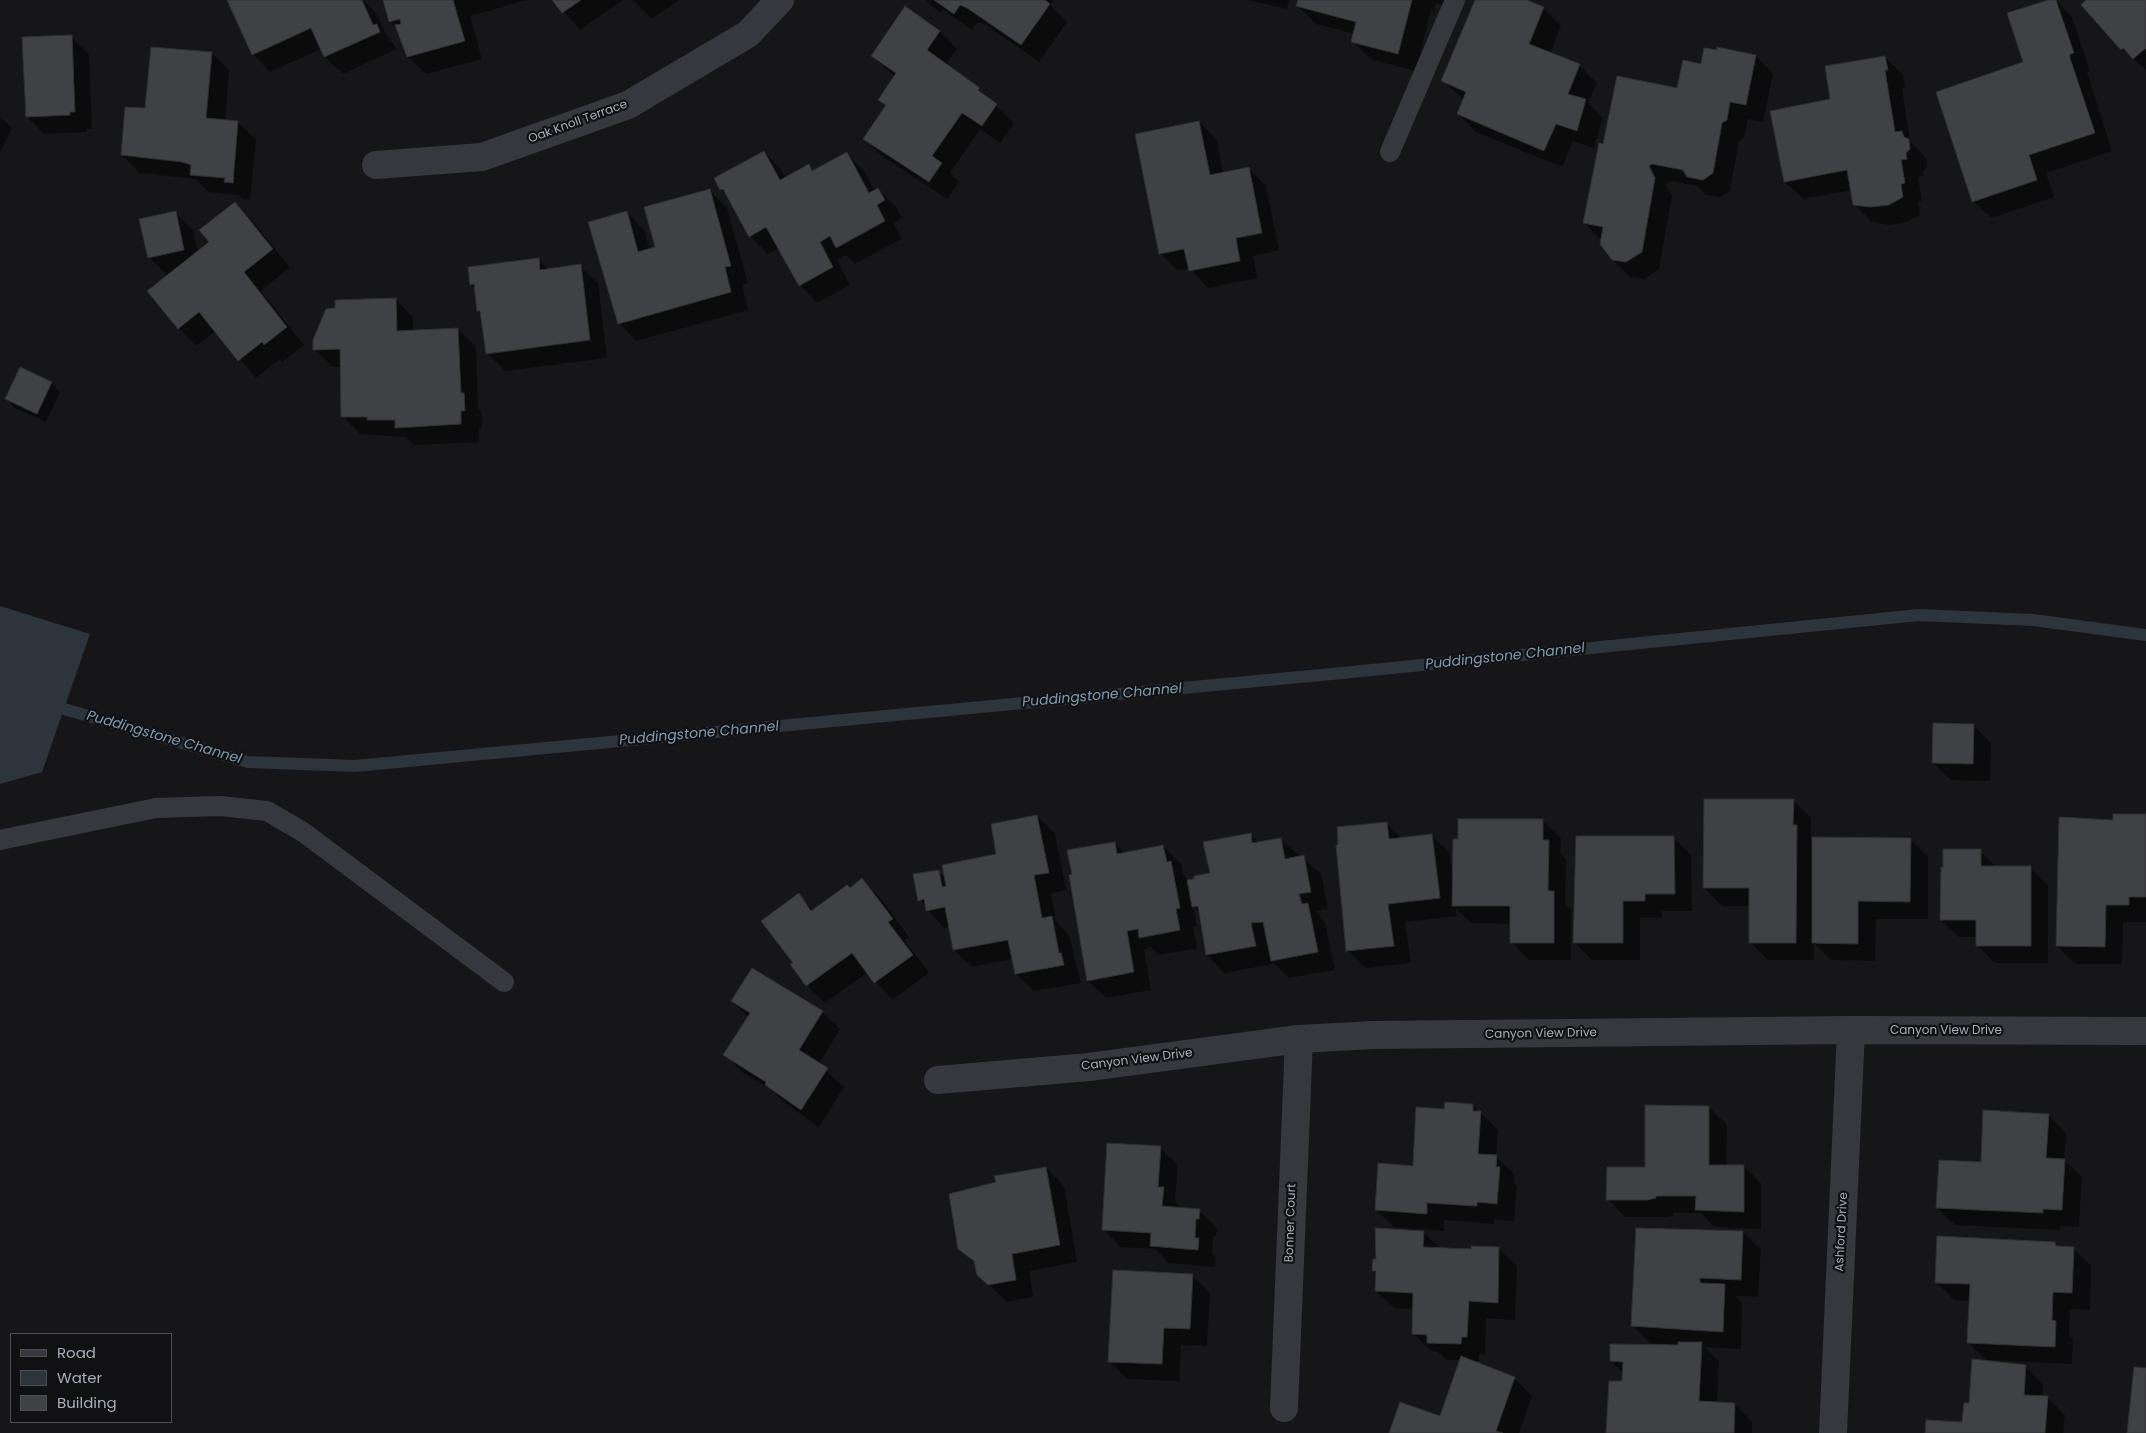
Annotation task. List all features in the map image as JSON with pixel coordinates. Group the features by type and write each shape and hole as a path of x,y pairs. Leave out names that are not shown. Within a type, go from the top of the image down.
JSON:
{"street":[{"name":"Oak Knoll Terrace","path":"376,165 482,157 628,105 748,34 780,0"},
{"name":"Canyon View Drive","path":"938,1080 1089,1067 1299,1039 1373,1035 1851,1030 2146,1031"},
{"name":"Ashford Drive","path":"1833,1433 1851,1030"},
{"name":"Bonner Court","path":"1284,1408 1299,1039"}],"lane":[{"path":"1390,152 1455,0"},
{"path":"0,840 156,808 220,806 267,811 303,832 504,982"}],"water":[{"path":"0,606 90,634 42,772 0,784"}],"building":[{"path":"227,0 362,0 373,25 377,24 380,32 324,57 311,28 252,55"},
{"path":"383,0 453,0 465,41 407,57 395,25 401,24 400,19 389,22"},
{"path":"552,0 581,0 562,13"},
{"path":"934,0 1045,0 1050,4 1021,45 967,8 960,5 954,14"},
{"path":"1298,0 1412,0 1398,54 1351,42 1356,22 1296,6"},
{"path":"1475,0 1527,0 1544,7 1529,44 1580,64 1568,94 1586,99 1577,131 1556,124 1544,151 1457,114 1466,92 1441,81"},
{"path":"2048,0 2056,0 2074,53 2070,54 2070,58 2095,133 2029,155 2037,180 1972,202 1936,92 2023,62 2007,13"},
{"path":"2086,0 2146,0 2146,48 2133,59 2123,48 2121,50 2081,5"},
{"path":"905,6 940,31 927,50 980,88 978,90 997,104 982,126 962,113 932,156 942,163 929,182 863,139 886,105 878,100 896,73 871,56"},
{"path":"72,35 75,112 70,112 70,115 26,117 22,37"},
{"path":"151,47 212,52 206,118 238,121 233,183 224,182 225,178 190,175 191,165 182,162 121,155 125,107 145,108"},
{"path":"1717,47 1756,55 1746,105 1730,102 1727,120 1722,123 1713,173 1703,180 1687,177 1683,170 1652,164 1649,166 1655,178 1642,252 1626,262 1612,260 1600,244 1603,227 1583,223 1599,143 1603,144 1617,76 1677,88 1683,60 1701,64 1704,48 1717,50"},
{"path":"1885,56 1888,70 1885,70 1895,132 1902,131 1904,137 1909,139 1910,149 1906,153 1907,159 1901,160 1905,183 1901,184 1903,197 1889,205 1870,207 1853,205 1847,170 1784,182 1770,111 1830,99 1825,66"},
{"path":"1199,121 1210,175 1249,167 1262,233 1236,238 1240,261 1189,271 1184,249 1159,254 1135,134"},
{"path":"764,151 780,180 809,164 812,171 847,152 869,193 878,188 885,200 877,205 885,221 836,248 830,236 820,242 833,267 799,286 766,227 749,237 723,189 720,190 714,178"},
{"path":"710,189 731,266 725,267 731,292 618,324 588,222 627,211 638,252 655,247 644,207"},
{"path":"235,202 273,249 244,272 287,327 264,345 262,342 238,361 199,312 178,329 147,291 209,242 199,230"},
{"path":"176,211 184,250 148,258 139,219"},
{"path":"539,258 540,270 581,264 590,340 486,354 480,311 477,311 474,284 470,285 468,267"},
{"path":"396,298 397,331 458,328 461,393 464,393 465,411 461,411 461,424 395,428 395,420 367,420 367,417 341,417 340,349 313,350 313,340 326,309 335,308 335,300"},
{"path":"20,367 52,382 37,414 5,399"},
{"path":"1933,723 1974,724 1973,764 1932,763"},
{"path":"1704,799 1794,799 1793,825 1797,825 1796,943 1749,943 1749,888 1703,888"},
{"path":"2113,814 2146,814 2146,897 2129,897 2129,905 2106,905 2105,947 2056,946 2059,817 2113,820"},
{"path":"1037,815 1049,873 1034,875 1042,918 1052,916 1059,953 1061,953 1064,965 1015,974 1008,940 953,950 945,907 926,911 924,899 918,901 913,874 939,870 942,887 946,886 942,865 996,854 991,824"},
{"path":"1458,819 1543,819 1543,840 1549,840 1548,891 1554,891 1554,943 1510,943 1510,906 1452,906 1453,839 1458,839"},
{"path":"1387,822 1389,839 1432,834 1440,898 1388,904 1394,946 1346,951 1336,845 1338,845 1337,827"},
{"path":"1251,833 1252,843 1281,838 1285,859 1304,855 1311,892 1299,894 1302,904 1308,903 1318,952 1271,961 1263,922 1251,923 1256,946 1206,955 1198,906 1192,907 1187,880 1194,879 1194,876 1210,873 1203,842"},
{"path":"1576,836 1674,836 1675,894 1645,894 1645,901 1623,901 1623,943 1573,943"},
{"path":"1812,837 1911,838 1910,902 1858,901 1858,944 1812,943"},
{"path":"1115,842 1117,854 1163,845 1167,862 1171,861 1180,908 1176,909 1180,930 1139,938 1138,929 1127,931 1134,972 1087,981 1069,875 1072,874 1067,850"},
{"path":"1943,849 1981,849 1981,866 2031,866 2031,946 1976,946 1976,920 1940,920"},
{"path":"862,878 893,919 888,922 913,955 874,983 852,953 806,986 790,964 793,963 761,921 799,893 811,911 847,885 850,888"},
{"path":"752,968 823,1011 799,1050 828,1068 801,1110 765,1085 766,1082 723,1055 750,1013 731,1001"},
{"path":"1445,1102 1473,1104 1473,1111 1481,1111 1478,1154 1497,1155 1496,1167 1500,1167 1497,1204 1477,1202 1477,1206 1427,1203 1427,1214 1375,1210 1378,1163 1413,1166 1416,1107 1444,1109"},
{"path":"1645,1105 1709,1106 1709,1165 1744,1165 1744,1212 1695,1210 1696,1196 1656,1196 1656,1198 1647,1200 1606,1200 1607,1167 1645,1167"},
{"path":"1983,1110 2049,1114 2046,1158 2065,1159 2062,1210 2043,1209 2043,1213 1936,1208 1939,1160 1981,1162"},
{"path":"1107,1143 1161,1146 1158,1187 1164,1187 1162,1206 1200,1209 1199,1219 1196,1219 1195,1238 1199,1238 1198,1250 1150,1246 1151,1233 1102,1230"},
{"path":"1046,1167 1060,1245 1012,1254 1016,1280 988,1285 977,1275 974,1261 958,1249 949,1194 996,1182 994,1176"},
{"path":"1375,1228 1424,1231 1423,1247 1471,1249 1471,1246 1499,1247 1498,1303 1469,1301 1467,1337 1462,1337 1461,1344 1427,1343 1427,1335 1412,1334 1413,1293 1375,1291 1376,1271 1372,1271 1373,1259 1376,1259"},
{"path":"1636,1228 1743,1231 1741,1280 1700,1278 1700,1283 1725,1284 1723,1332 1631,1326"},
{"path":"1937,1236 2055,1242 2056,1246 2074,1247 2072,1293 2053,1292 2052,1320 2056,1321 2055,1347 1967,1343 1970,1284 1935,1283"},
{"path":"1113,1270 1193,1274 1190,1329 1164,1328 1162,1364 1108,1362"},
{"path":"1678,1342 1702,1342 1699,1401 1735,1403 1734,1433 1606,1433 1609,1381 1622,1381 1623,1362 1610,1361 1610,1344 1678,1345"},
{"path":"1461,1356 1515,1377 1496,1431 1503,1433 1389,1433 1400,1402 1440,1416"},
{"path":"1972,1359 2026,1365 2024,1395 2048,1396 2045,1433 1925,1433 1926,1420 1962,1422 1964,1403 1969,1403"},
{"path":"2134,1367 2146,1368 2146,1433 2127,1433"}],"waterway":[{"name":"Puddingstone Channel","path":"64,709 248,762 355,766 1342,673 1919,615 2033,620 2146,635"}]}
